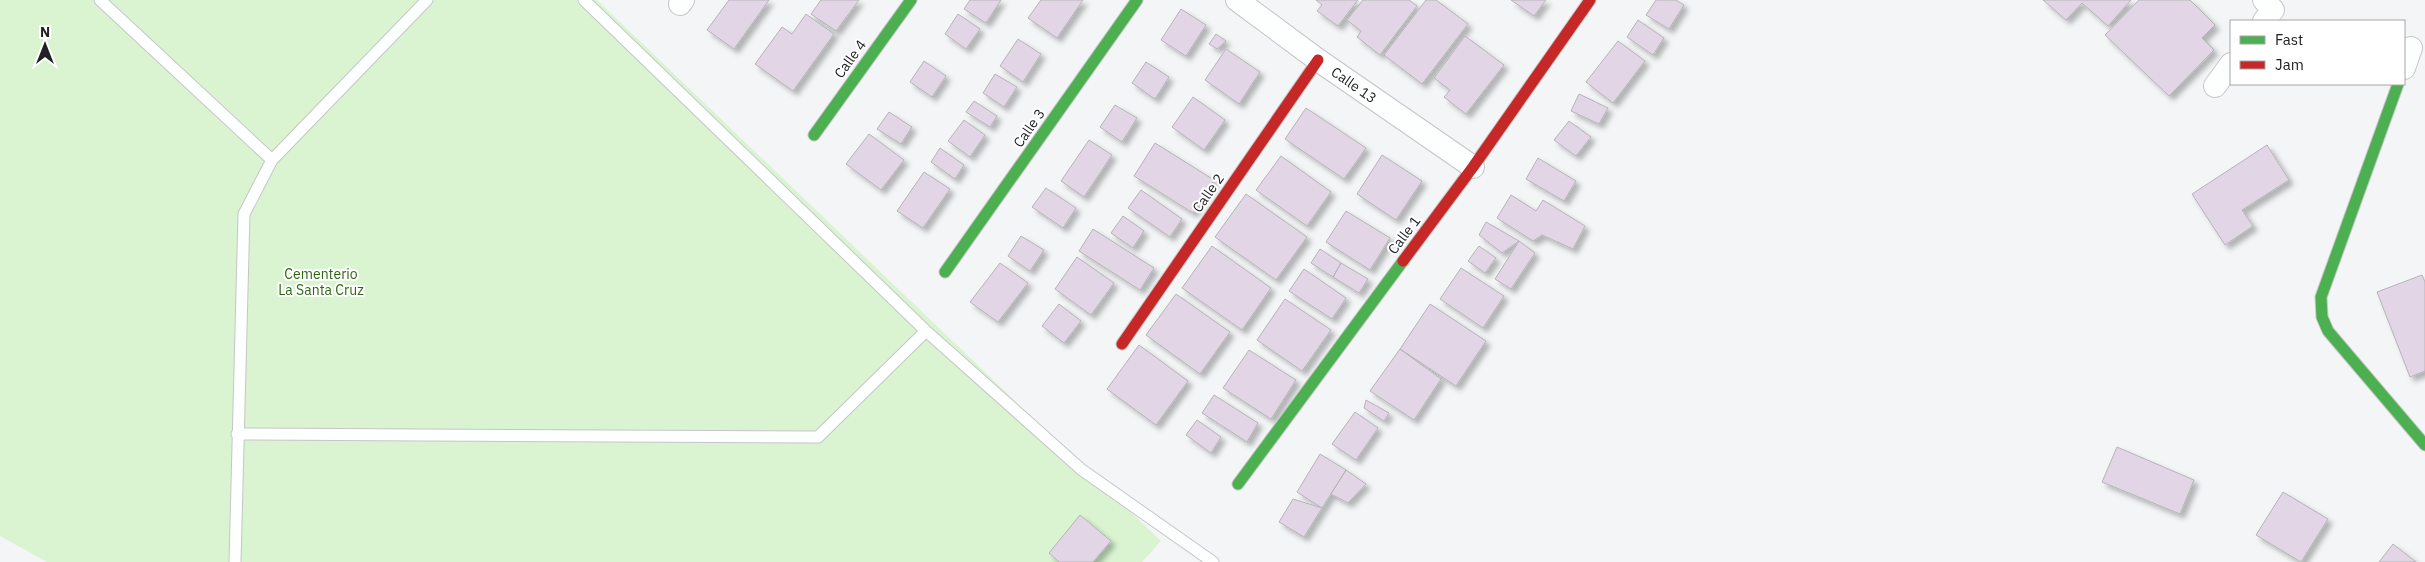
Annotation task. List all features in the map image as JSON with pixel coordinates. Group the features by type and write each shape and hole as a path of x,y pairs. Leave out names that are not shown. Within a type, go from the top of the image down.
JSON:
{"street":[{"name":"Calle 4","path":"814,135 911,0"},
{"name":"Calle 3","path":"945,272 1137,0"},
{"name":"Calle 13","path":"1237,0 1318,60 1473,167"},
{"name":"Calle 1","path":"1238,484 1473,167 1590,0"},
{"path":"2264,0 2273,10 2265,20"},
{"name":"Calle 2","path":"1122,344 1318,60"},
{"path":"2215,86 2230,65"},
{"path":"2398,85 2321,297 2322,317 2328,331 2425,444"}],"lane":[{"path":"100,0 272,160"},
{"path":"235,562 244,214 272,160 427,0"},
{"path":"584,0 926,331 1082,470 1212,562"},
{"path":"237,434 818,437 926,331"}],"green space":[{"name":"Cementerio La Santa Cruz","path":"0,0 597,0 1161,541 1142,562 47,562 0,536"}],"building":[{"path":"729,0 769,0 734,49 707,30"},
{"path":"821,0 859,0 836,31 811,14"},
{"path":"970,0 1001,0 986,23 964,9"},
{"path":"1041,0 1083,0 1057,38 1028,18"},
{"path":"1316,0 1358,0 1338,26 1317,11 1322,5"},
{"path":"1363,0 1409,0 1417,6 1380,55 1357,37 1361,31 1347,20"},
{"path":"1426,0 1436,0 1468,24 1422,84 1384,55"},
{"path":"1511,0 1546,0 1534,16"},
{"path":"1656,0 1676,0 1684,5 1669,29 1646,15"},
{"path":"2043,0 2131,0 2108,26 2082,3 2066,20"},
{"path":"2139,0 2190,0 2215,25 2202,38 2214,50 2169,96 2105,35"},
{"path":"1181,9 1206,25 1186,56 1161,40"},
{"path":"806,14 834,34 793,91 755,64 782,27 792,34"},
{"path":"958,14 980,29 966,49 945,34"},
{"path":"1638,20 1664,38 1653,55 1627,37"},
{"path":"1216,34 1226,41 1217,49 1209,44"},
{"path":"1465,36 1504,65 1466,114 1444,97 1450,90 1434,78"},
{"path":"1018,39 1041,54 1023,82 1000,66"},
{"path":"1618,41 1645,61 1613,103 1586,82"},
{"path":"1226,49 1260,72 1239,104 1205,80"},
{"path":"924,61 946,76 932,97 910,82"},
{"path":"1146,62 1169,77 1155,99 1132,83"},
{"path":"995,74 1017,87 1004,107 983,93"},
{"path":"1579,94 1608,108 1599,124 1571,111"},
{"path":"1193,97 1225,120 1204,150 1172,127"},
{"path":"974,101 997,116 990,127 966,112"},
{"path":"1115,105 1137,118 1122,142 1100,127"},
{"path":"1306,108 1366,148 1344,179 1285,139"},
{"path":"889,112 912,127 901,144 877,129"},
{"path":"964,120 985,135 970,157 948,141"},
{"path":"1569,121 1591,137 1576,156 1554,140"},
{"path":"869,134 904,160 881,190 846,164"},
{"path":"1089,140 1112,155 1084,197 1061,181"},
{"path":"1155,143 1214,180 1193,213 1134,176"},
{"path":"2267,145 2289,180 2242,210 2253,226 2225,245 2192,194"},
{"path":"940,148 964,165 955,179 931,162"},
{"path":"1382,155 1422,181 1396,220 1357,194"},
{"path":"1281,156 1331,192 1307,226 1256,190"},
{"path":"1538,158 1576,181 1564,201 1526,179"},
{"path":"924,172 950,189 923,228 897,211"},
{"path":"1046,188 1076,208 1063,228 1032,207"},
{"path":"1141,190 1182,219 1170,237 1128,208"},
{"path":"1246,194 1307,237 1276,280 1215,237"},
{"path":"1511,195 1536,211 1543,200 1585,226 1573,249 1542,235 1533,241 1497,218"},
{"path":"1346,211 1390,238 1370,270 1326,242"},
{"path":"1123,216 1144,231 1133,248 1111,233"},
{"path":"1486,222 1519,241 1502,253 1479,235"},
{"path":"1093,229 1154,268 1140,290 1079,251"},
{"path":"1021,236 1044,250 1030,271 1008,256"},
{"path":"1519,241 1535,253 1511,289 1495,279"},
{"path":"1212,246 1271,288 1242,330 1182,288"},
{"path":"1479,246 1496,258 1485,273 1468,261"},
{"path":"1320,249 1341,263 1333,277 1311,263"},
{"path":"1077,257 1114,283 1091,315 1055,289"},
{"path":"1000,263 1028,283 998,322 970,302"},
{"path":"1341,263 1368,279 1359,293 1333,277"},
{"path":"1461,268 1504,296 1483,328 1440,299"},
{"path":"1304,269 1346,298 1332,319 1289,291"},
{"path":"2422,275 2425,282 2425,371 2410,377 2377,292"},
{"path":"1176,294 1230,332 1200,374 1146,335"},
{"path":"1285,299 1331,330 1302,371 1257,340"},
{"path":"1059,304 1081,321 1064,343 1042,326"},
{"path":"1430,304 1486,341 1456,386 1400,349"},
{"path":"1139,345 1188,381 1156,425 1107,389"},
{"path":"1400,349 1441,379 1414,420 1370,391"},
{"path":"1249,350 1296,380 1271,419 1223,388"},
{"path":"1214,395 1258,423 1247,442 1202,413"},
{"path":"1366,400 1389,413 1384,421 1364,408"},
{"path":"1355,412 1378,428 1356,460 1332,444"},
{"path":"1197,420 1221,437 1211,453 1186,435"},
{"path":"2117,447 2194,480 2180,514 2102,482"},
{"path":"1320,454 1346,470 1322,508 1297,492"},
{"path":"1346,470 1366,484 1348,503 1331,494"},
{"path":"2283,492 2328,519 2301,562 2256,535"},
{"path":"1293,499 1322,508 1304,537 1279,522"},
{"path":"1080,515 1111,541 1093,562 1059,562 1049,553"},
{"path":"2393,544 2416,562 2379,562"}],"traffic: fast":[{"path":"814,135 911,0"},
{"path":"945,272 1137,0"},
{"path":"2398,85 2321,297 2322,317 2328,331 2425,445"},
{"path":"1238,484 1403,261"}],"traffic: jam":[{"path":"1403,261 1473,167 1590,0"},
{"path":"1122,344 1318,60"}]}
